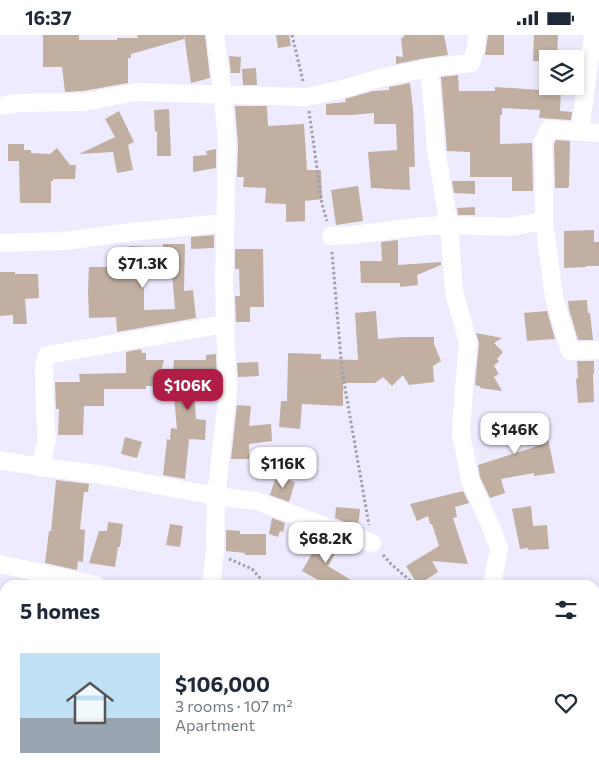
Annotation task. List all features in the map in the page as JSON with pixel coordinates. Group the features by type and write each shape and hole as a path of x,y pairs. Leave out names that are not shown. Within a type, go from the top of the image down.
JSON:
{"street":[{"path":"211,580 216,496 228,391 224,279 227,146 223,94 215,35"},
{"path":"0,106 18,103 84,102 136,92 307,97 428,68 472,63 476,48 476,35"},
{"path":"580,131 593,35"},
{"path":"428,68 436,150 449,225 454,292 468,342 461,434 470,480 499,549 493,580"},
{"path":"599,133 549,129 543,142 544,221 554,297 570,351 599,350"},
{"path":"331,236 424,226 508,227 544,221"},
{"path":"0,243 64,241 131,232 226,223"},
{"path":"40,467 47,440 44,365 47,355 226,324"},
{"path":"0,461 97,474 216,496 256,501 372,543"},
{"path":"0,564 73,580"}],"path":[{"path":"292,35 307,97 322,204 331,236 342,371 372,543 391,564 409,580"},
{"path":"214,553 252,569 262,580"}],"building":[{"path":"43,35 79,35 79,40 117,40 117,38 138,38 137,35 184,35 184,39 131,54 131,58 128,58 128,83 83,91 65,92 62,67 43,67"},
{"path":"184,35 205,35 210,78 191,83"},
{"path":"276,35 289,35 291,46 278,48"},
{"path":"404,35 444,35 448,55 396,64 396,56 403,57 401,38"},
{"path":"488,35 504,35 504,55 485,55"},
{"path":"534,35 558,35 557,50 539,50 539,61 533,61"},
{"path":"229,56 241,57 240,73 231,73"},
{"path":"256,68 257,85 243,85 242,69"},
{"path":"458,75 459,91 495,91 495,87 539,90 539,95 561,95 560,111 572,112 571,120 539,118 540,110 502,108 502,115 500,115 500,144 532,143 533,191 512,191 512,177 470,177 470,152 447,151 441,77"},
{"path":"410,83 415,167 409,167 410,190 371,188 368,152 397,150 396,124 374,124 374,113 326,115 326,104 346,102 345,99 373,91 389,90 389,87"},
{"path":"235,106 267,106 268,126 304,124 307,170 321,170 322,199 305,201 305,221 286,222 286,204 265,203 266,188 243,187 244,177 237,177 238,145"},
{"path":"169,109 171,156 157,156 157,131 155,132 154,110"},
{"path":"119,111 134,142 128,145 133,170 117,173 113,152 79,154 115,137 105,119"},
{"path":"556,140 570,141 568,188 555,188 554,144"},
{"path":"8,144 24,144 24,150 31,150 31,153 50,154 57,148 70,165 76,165 75,179 53,179 51,181 51,203 20,203 19,161 8,161"},
{"path":"216,149 216,168 193,172 193,156 207,155 206,151"},
{"path":"452,181 475,181 475,194 454,193"},
{"path":"358,186 363,221 336,225 331,190"},
{"path":"475,207 475,215 458,215 457,208"},
{"path":"594,230 594,242 599,242 599,266 564,268 564,231"},
{"path":"214,235 214,248 191,249 191,237"},
{"path":"398,240 398,265 441,262 441,265 417,275 418,285 400,287 400,283 361,283 360,261 382,261 381,242"},
{"path":"163,244 185,244 184,291 193,290 196,318 117,332 116,317 89,318 89,267 129,267 129,246 149,247 149,249 163,247","holes":["144,271 172,272 175,309 144,310"]},
{"path":"235,249 263,249 264,307 250,307 250,322 236,322 235,296 240,296 239,269 235,269"},
{"path":"0,272 38,274 39,298 25,299 27,324 13,324 13,315 0,316"},
{"path":"587,300 593,340 578,340 568,301"},
{"path":"376,311 378,339 434,337 434,344 441,361 433,366 434,382 409,385 403,375 392,386 383,377 375,383 343,383 343,406 302,404 300,429 279,427 281,401 287,401 288,353 321,354 321,359 358,360 355,313"},
{"path":"547,311 555,339 527,341 524,313"},
{"path":"476,333 502,338 494,343 503,352 497,359 499,361 494,366 499,374 494,377 502,391 480,388 480,386 475,385 479,343"},
{"path":"141,349 142,353 146,353 146,360 164,360 157,386 146,386 146,389 104,389 104,406 84,406 83,435 58,435 59,409 56,409 55,382 80,382 79,374 126,373 126,352"},
{"path":"216,354 217,388 194,388 196,419 206,420 205,440 189,439 185,479 163,475 167,439 170,440 171,428 177,429 172,386 174,360 206,360 206,355"},
{"path":"577,361 594,361 594,402 578,403"},
{"path":"258,362 259,376 238,377 237,363"},
{"path":"237,405 251,406 249,426 271,424 272,441 249,444 249,459 231,459"},
{"path":"484,421 511,423 510,430 545,424 555,473 534,476 534,473 501,479 505,493 490,498 480,477 478,465 538,446 482,442"},
{"path":"125,437 142,442 137,458 121,454"},
{"path":"276,476 295,482 289,502 270,495"},
{"path":"56,480 89,484 88,492 84,492 80,529 85,530 83,562 78,561 77,570 45,563 49,531 51,531"},
{"path":"463,491 469,503 455,507 457,517 453,518 468,564 432,561 438,572 426,580 415,580 406,566 439,546 428,516 417,521 410,504"},
{"path":"531,506 533,526 547,525 549,549 520,549 512,509"},
{"path":"336,507 360,509 358,527 335,518"},
{"path":"272,518 285,523 283,532 280,531 278,537 269,534"},
{"path":"108,522 123,524 115,567 89,563 99,531 107,531"},
{"path":"170,524 183,526 180,547 166,545"},
{"path":"226,530 240,531 240,534 266,534 266,555 245,555 245,553 226,551"},
{"path":"322,536 341,543 328,566 351,580 318,580 302,571"}]}
